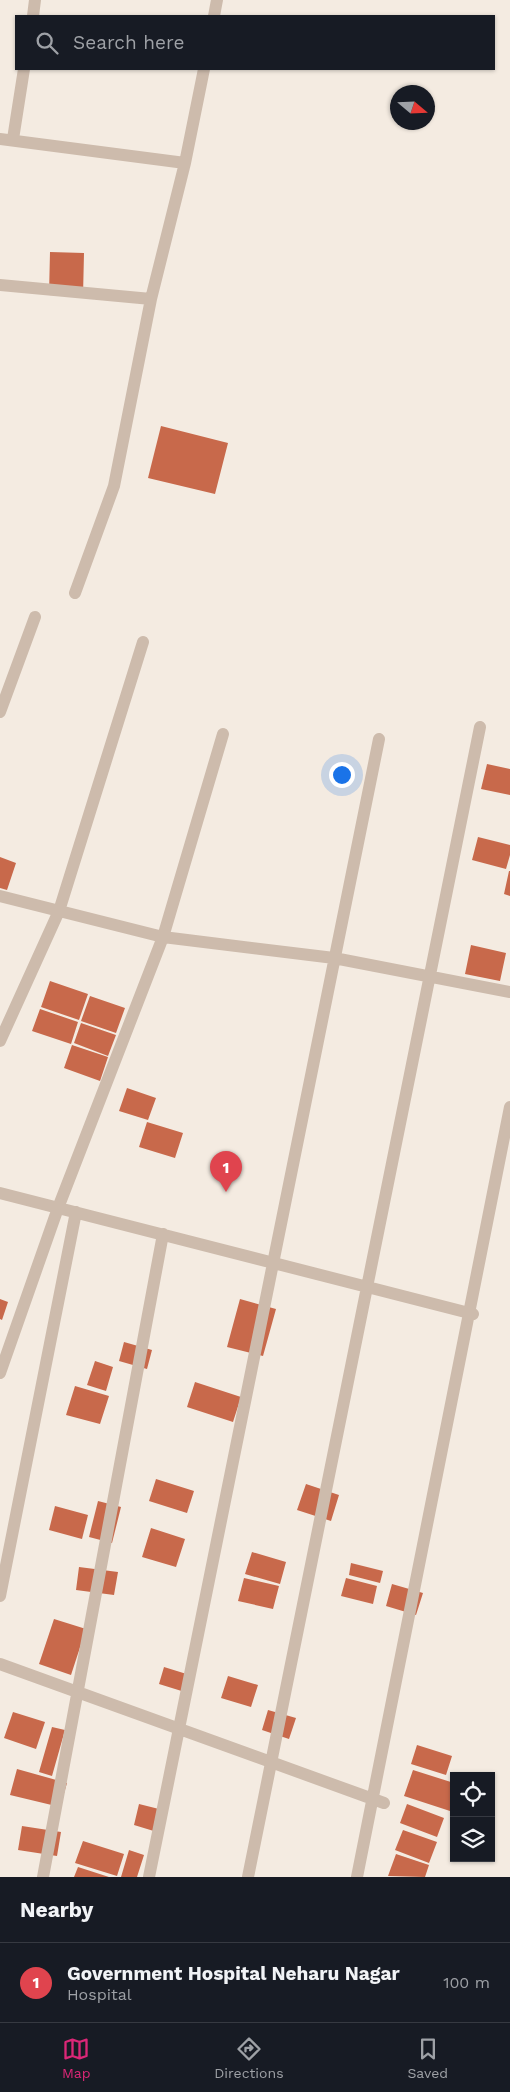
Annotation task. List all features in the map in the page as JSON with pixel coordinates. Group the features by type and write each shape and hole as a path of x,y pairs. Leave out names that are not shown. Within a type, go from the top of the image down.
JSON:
{"street":[{"path":"33,15 35,0"},
{"path":"214,15 218,0"},
{"path":"24,70 6,139 185,163"},
{"path":"75,593 114,486 151,299 185,163 204,70"},
{"path":"0,286 151,299"},
{"path":"0,712 35,617"},
{"path":"0,1041 59,911 143,642"},
{"path":"248,1877 480,727"},
{"path":"0,1373 58,1208 163,937 223,734"},
{"path":"149,1877 379,739"},
{"path":"0,896 163,937 334,958 510,992"},
{"path":"357,1877 378,1801 510,1107"},
{"path":"0,1193 471,1313"},
{"path":"0,1596 76,1212"},
{"path":"43,1877 163,1234"},
{"path":"0,1664 378,1801"}],"building":[{"path":"50,252 84,253 83,296 49,295"},
{"path":"161,426 228,443 215,494 148,478"},
{"path":"487,764 510,769 510,795 481,789"},
{"path":"478,837 510,845 510,855 506,869 472,860"},
{"path":"0,857 16,863 7,890 0,888"},
{"path":"510,871 510,896 504,894"},
{"path":"471,945 506,953 500,981 465,974"},
{"path":"50,981 88,994 79,1020 41,1007"},
{"path":"90,996 125,1008 116,1033 81,1021"},
{"path":"40,1009 78,1022 71,1044 32,1031"},
{"path":"81,1023 116,1035 108,1056 74,1043"},
{"path":"72,1045 108,1057 100,1081 64,1068"},
{"path":"127,1088 156,1098 148,1120 119,1111"},
{"path":"147,1122 183,1133 175,1158 139,1147"},
{"path":"0,1299 8,1302 2,1320 0,1319"},
{"path":"240,1299 276,1309 263,1356 227,1347"},
{"path":"124,1342 152,1350 147,1369 119,1361"},
{"path":"95,1361 113,1367 106,1391 87,1385"},
{"path":"195,1382 241,1397 233,1422 187,1407"},
{"path":"75,1386 109,1396 100,1424 66,1415"},
{"path":"156,1479 194,1491 187,1513 149,1501"},
{"path":"306,1484 339,1495 331,1521 297,1510"},
{"path":"98,1501 121,1507 112,1543 89,1537"},
{"path":"55,1506 88,1515 82,1539 49,1530"},
{"path":"151,1528 185,1539 176,1567 142,1557"},
{"path":"252,1552 286,1562 280,1584 245,1574"},
{"path":"351,1563 383,1571 380,1583 349,1575"},
{"path":"79,1567 118,1572 114,1595 76,1590"},
{"path":"244,1578 279,1586 273,1609 238,1601"},
{"path":"346,1578 377,1586 373,1604 341,1596"},
{"path":"392,1584 423,1593 416,1615 386,1606"},
{"path":"54,1619 86,1629 71,1675 39,1664"},
{"path":"164,1667 193,1676 188,1693 159,1684"},
{"path":"228,1676 258,1685 251,1707 221,1698"},
{"path":"268,1710 296,1718 289,1739 262,1730"},
{"path":"13,1712 45,1722 36,1749 4,1738"},
{"path":"52,1727 65,1730 52,1776 39,1772"},
{"path":"417,1745 452,1756 446,1775 411,1764"},
{"path":"17,1769 67,1783 60,1807 10,1795"},
{"path":"413,1770 450,1782 450,1811 404,1796"},
{"path":"139,1804 163,1810 157,1832 134,1825"},
{"path":"407,1804 444,1818 437,1837 400,1823"},
{"path":"22,1826 61,1832 57,1856 18,1850"},
{"path":"403,1830 437,1842 429,1863 395,1850"},
{"path":"83,1841 124,1854 117,1876 75,1863"},
{"path":"129,1850 144,1855 137,1877 121,1877"},
{"path":"396,1854 429,1865 425,1877 388,1876"},
{"path":"78,1867 109,1877 74,1877"}],"place":[{"name":"Government Hospital Neharu Nagar","path":"226,1192"}]}
